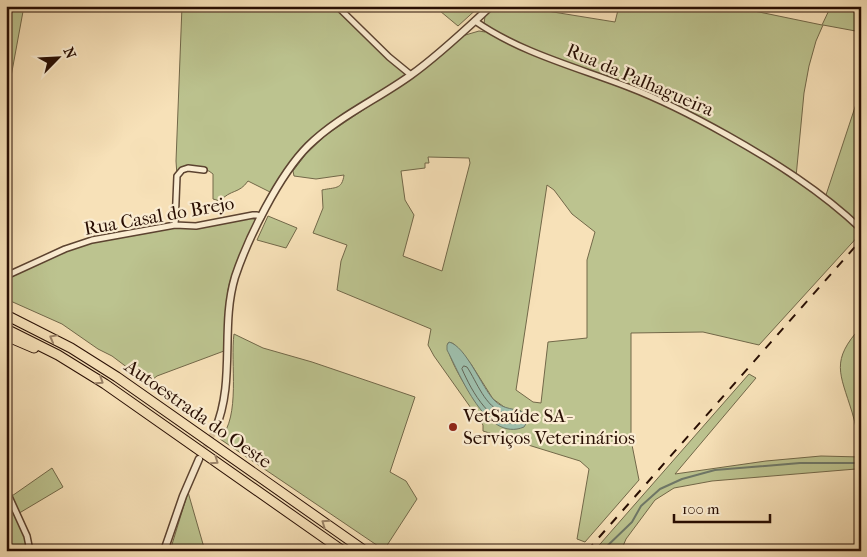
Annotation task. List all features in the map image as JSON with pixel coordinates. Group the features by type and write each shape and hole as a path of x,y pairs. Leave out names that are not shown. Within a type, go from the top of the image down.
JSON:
{"highway":[{"name":"Autoestrada do Oeste","path":"6,315 54,338 102,367 365,551"},
{"name":"Autoestrada do Oeste","path":"6,329 58,355 113,390 342,551"},
{"path":"6,336 40,351 58,355"}],"street":[{"path":"337,6 389,57 411,75"},
{"path":"215,430 223,406 227,380 231,294 239,266 261,217 284,176 309,145 326,131 411,75 491,6"},
{"name":"Rua da Palhagueira","path":"475,21 529,50 584,72 629,87 699,120 775,162 831,203 861,229"},
{"path":"175,225 177,176 182,170 188,168 204,170"},
{"name":"Rua Casal do Brejo","path":"6,276 92,240 175,225 196,226 253,215 261,217"},
{"path":"164,551 182,496 199,460"},
{"path":"6,490 27,536 30,551"}],"green space":[{"path":"6,6 24,6 6,104"},
{"path":"182,6 341,6 339,8 410,73 309,140 298,152 272,193 248,181 241,188 220,201 213,199 213,174 209,171 188,168 177,176"},
{"path":"434,6 480,6 458,26"},
{"path":"497,6 516,6 615,22 619,6 730,6 822,25 831,6 861,6 861,32 823,25 816,41 804,93 796,177 825,198 861,89 861,233 759,345 703,332 631,333 631,440 639,480 585,542 577,539 589,469 580,461 483,431 483,425 428,345 431,329 337,290 341,261 347,245 313,233 323,208 322,190 340,186 344,175 316,179 294,176 293,171 306,154 326,135 387,94 462,36 479,31 485,32 488,28 484,24 485,16","holes":["428,157 469,158 470,163 442,271 403,256 414,215 405,200 401,171 425,168 425,163 429,163","547,185 554,190 572,214 595,232 587,260 587,338 548,342 541,403 533,402 516,390","448,343 455,345 471,364 493,399 507,409 521,411 484,413 455,368 448,349"]},
{"path":"268,216 297,228 286,248 257,240"},
{"path":"247,218 254,219 256,222 231,278 228,290 224,351 157,376 148,383 112,356 98,349 62,324 6,299 6,276 92,240 145,230"},
{"path":"861,327 861,450 840,368 845,349"},
{"path":"234,334 263,348 312,362 415,397 390,472 406,481 417,499 384,550 220,439 226,429 233,403"},
{"path":"749,374 756,378 675,474 766,461 821,456 861,457 861,509 856,469 712,481 674,488 655,500 626,539 621,551 594,551"},
{"path":"52,468 63,487 16,515 30,551 6,551 6,490 9,498"},
{"path":"188,492 205,551 170,551"}],"water":[{"path":"449,342 462,351 494,400 502,406 526,414 527,422 524,427 510,429 498,425 486,416 467,389 447,350"}],"waterway":[{"path":"602,551 632,522 641,506 660,489 682,479 715,470 800,463 861,463"}],"tunnel":[{"path":"201,455 215,430"}],"railway":[{"path":"587,551 861,240"}],"place":[{"name":"VetSaúde SA- Serviços Veterinários","path":"453,427"}]}
